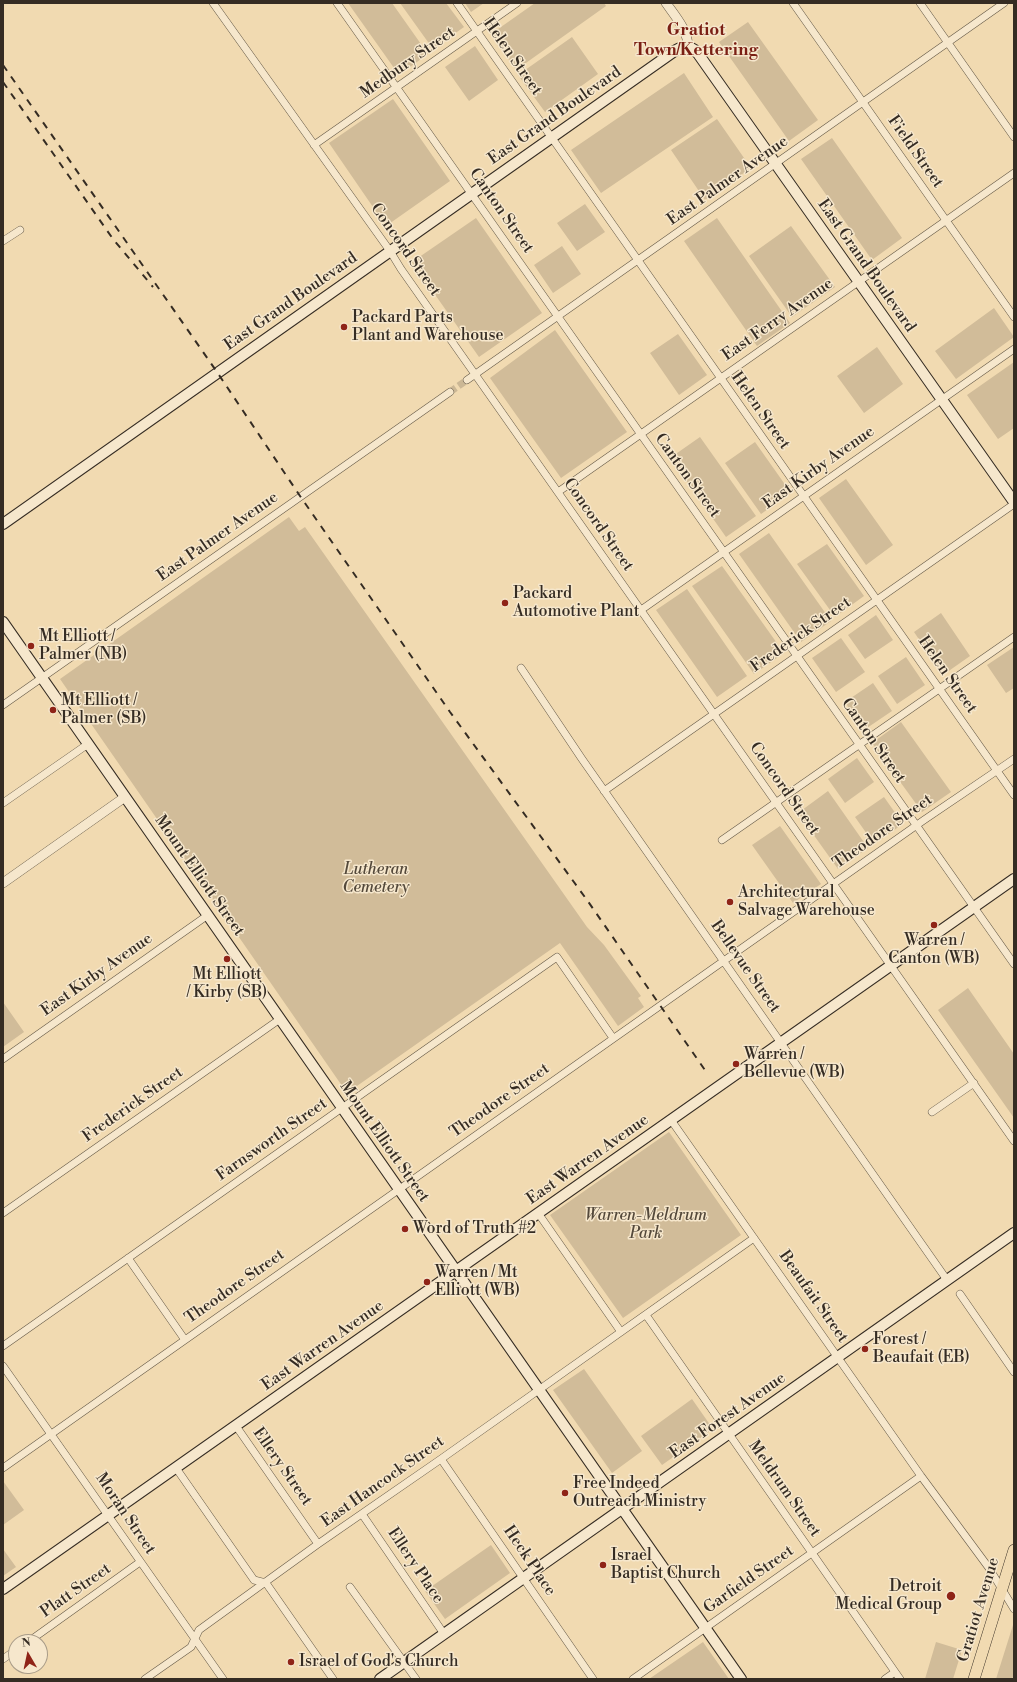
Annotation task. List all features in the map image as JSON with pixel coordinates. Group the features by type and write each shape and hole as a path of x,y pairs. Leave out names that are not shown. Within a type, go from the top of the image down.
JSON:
{"main road":[{"name":"East Grand Boulevard","path":"3,524 551,137 676,50 688,47 699,54 1014,503"},
{"name":"Mount Elliott Street","path":"3,622 741,1679"},
{"name":"East Warren Avenue","path":"3,1589 1014,879"},
{"name":"East Forest Avenue","path":"380,1679 1014,1233"},
{"name":"Gratiot Avenue","path":"974,1679 1014,1550"}],"street":[{"name":"Concord Street","path":"214,3 390,251 401,269 833,884 892,964 1014,1141"},
{"name":"Canton Street","path":"337,3 1014,964"},
{"name":"Helen Street","path":"457,3 1014,795"},
{"name":"Medbury Street","path":"314,145 518,3"},
{"path":"666,3 684,28 687,36 688,47"},
{"name":"Field Street","path":"793,3 1014,316"},
{"path":"920,3 1014,137"},
{"name":"East Palmer Avenue","path":"467,380 1004,3"},
{"name":"East Ferry Avenue","path":"558,492 1014,172"},
{"path":"3,241 20,230"},
{"name":"East Kirby Avenue","path":"641,610 1014,349"},
{"name":"East Palmer Avenue","path":"3,705 450,392"},
{"name":"Frederick Street","path":"604,791 1014,503"},
{"path":"722,840 1014,637"},
{"name":"Bellevue Street","path":"521,668 604,791 947,1280"},
{"path":"3,803 88,744"},
{"name":"Theodore Street","path":"3,1468 613,1038 996,770 1014,759"},
{"path":"3,883 125,797"},
{"name":"East Kirby Avenue","path":"3,1059 208,915"},
{"name":"Farnsworth Street","path":"3,1346 557,957 613,1038"},
{"name":"Frederick Street","path":"3,1213 280,1019"},
{"path":"932,1112 974,1084"},
{"name":"Beaufait Street","path":"671,1120 921,1476 989,1568 1014,1609"},
{"path":"538,1213 621,1332"},
{"name":"East Hancock Street","path":"145,1679 191,1647 198,1630 754,1238"},
{"path":"128,1258 185,1340"},
{"path":"960,1294 1014,1372"},
{"name":"Meldrum Street","path":"646,1315 900,1679"},
{"name":"Moran Street","path":"3,1366 223,1679"},
{"name":"Ellery Street","path":"236,1426 318,1544"},
{"name":"Heck Place","path":"441,1459 593,1679"},
{"path":"176,1468 254,1580 266,1583 333,1679"},
{"name":"Garfield Street","path":"633,1679 921,1476"},
{"name":"Ellery Place","path":"362,1514 444,1634"},
{"name":"Platt Street","path":"39,1634 140,1562"},
{"path":"350,1587 416,1679"},
{"path":"885,1679 895,1672"}],"green space":[{"path":"348,3 392,3 428,54 399,75"},
{"path":"400,3 446,3 464,27 433,49"},
{"path":"465,3 484,3 471,12"},
{"path":"535,3 604,3 606,6 516,70 491,34"},
{"path":"748,22 818,120 789,141 719,42"},
{"path":"572,37 598,74 545,112 518,75"},
{"path":"475,46 498,80 469,101 445,67"},
{"path":"684,73 713,117 601,193 571,150"},
{"path":"393,99 450,181 386,226 329,143"},
{"path":"717,119 751,168 705,200 671,150"},
{"path":"832,138 902,238 872,260 801,159"},
{"path":"585,204 605,232 577,251 557,223"},
{"path":"476,218 542,313 479,357 412,262"},
{"path":"717,218 790,323 757,346 684,241"},
{"path":"791,226 835,287 792,317 749,256"},
{"path":"562,246 581,274 553,293 534,265"},
{"path":"994,308 1014,337 956,379 935,351"},
{"path":"555,330 627,432 561,478 490,378"},
{"path":"678,334 707,375 679,395 650,353"},
{"path":"877,347 903,384 864,413 837,376"},
{"path":"1014,362 1014,428 998,439 967,395"},
{"path":"700,437 756,516 726,537 670,458"},
{"path":"755,442 791,493 761,514 725,463"},
{"path":"846,479 893,545 866,565 819,498"},
{"name":"Lutheran Cemetery","path":"289,517 299,531 305,527 587,927 604,945 641,996 638,998 644,1007 618,1026 560,943 347,1093 60,679"},
{"path":"769,533 831,621 801,642 739,554"},
{"path":"827,544 864,596 835,617 797,564"},
{"path":"722,566 784,653 754,674 692,586"},
{"path":"687,589 747,676 717,697 656,610"},
{"path":"941,613 970,656 943,675 914,632"},
{"path":"876,615 893,640 865,659 848,635"},
{"path":"841,638 865,672 836,692 812,658"},
{"path":"1014,647 1014,688 1006,693 987,665"},
{"path":"906,657 925,685 897,704 878,676"},
{"path":"873,683 892,711 864,730 845,702"},
{"path":"901,722 951,792 922,812 872,743"},
{"path":"857,758 874,782 845,803 828,779"},
{"path":"828,791 868,848 838,869 798,813"},
{"path":"884,797 903,824 874,844 855,817"},
{"path":"780,826 821,884 793,903 752,845"},
{"path":"968,988 1014,1054 1014,1118 938,1010"},
{"path":"3,1002 24,1032 3,1047"},
{"name":"Warren-Meldrum Park","path":"669,1132 741,1235 623,1318 550,1215"},
{"path":"584,1369 642,1451 612,1473 553,1390"},
{"path":"692,1399 713,1429 662,1465 641,1436"},
{"path":"3,1481 24,1510 3,1525"},
{"path":"491,1545 510,1573 445,1619 425,1591"},
{"path":"3,1549 16,1567 3,1576"},
{"path":"1013,1625 1014,1675 1012,1679 996,1679"},
{"path":"703,1642 729,1679 649,1679"},
{"path":"936,1642 962,1650 953,1679 925,1679"}],"tunnel":[{"path":"450,392 467,380"}],"railway":[{"path":"3,65 217,372 300,496 450,712 587,900 707,1073"},
{"path":"3,82 113,239 153,287"}],"place":[{"name":"Packard Parts Plant and Warehouse","path":"344,327"},
{"name":"Packard Automotive Plant","path":"505,603"},
{"name":"Mt Elliott / Palmer (NB)","path":"31,646"},
{"name":"Mt Elliott / Palmer (SB)","path":"53,710"},
{"name":"Architectural Salvage Warehouse","path":"730,902"},
{"name":"Warren / Canton (WB)","path":"934,925"},
{"name":"Mt Elliott / Kirby (SB)","path":"227,959"},
{"name":"Warren / Bellevue (WB)","path":"736,1064"},
{"name":"Word of Truth #2","path":"405,1229"},
{"name":"Warren / Mt Elliott (WB)","path":"427,1282"},
{"name":"Forest / Beaufait (EB)","path":"865,1349"},
{"name":"Free Indeed Outreach Ministry","path":"565,1493"},
{"name":"Israel Baptist Church","path":"603,1565"},
{"name":"Detroit Medical Group","path":"951,1596"},
{"name":"Israel of God's Church","path":"291,1662"}],"district":[{"name":"Gratiot Town/Kettering","path":"696,41"}]}
